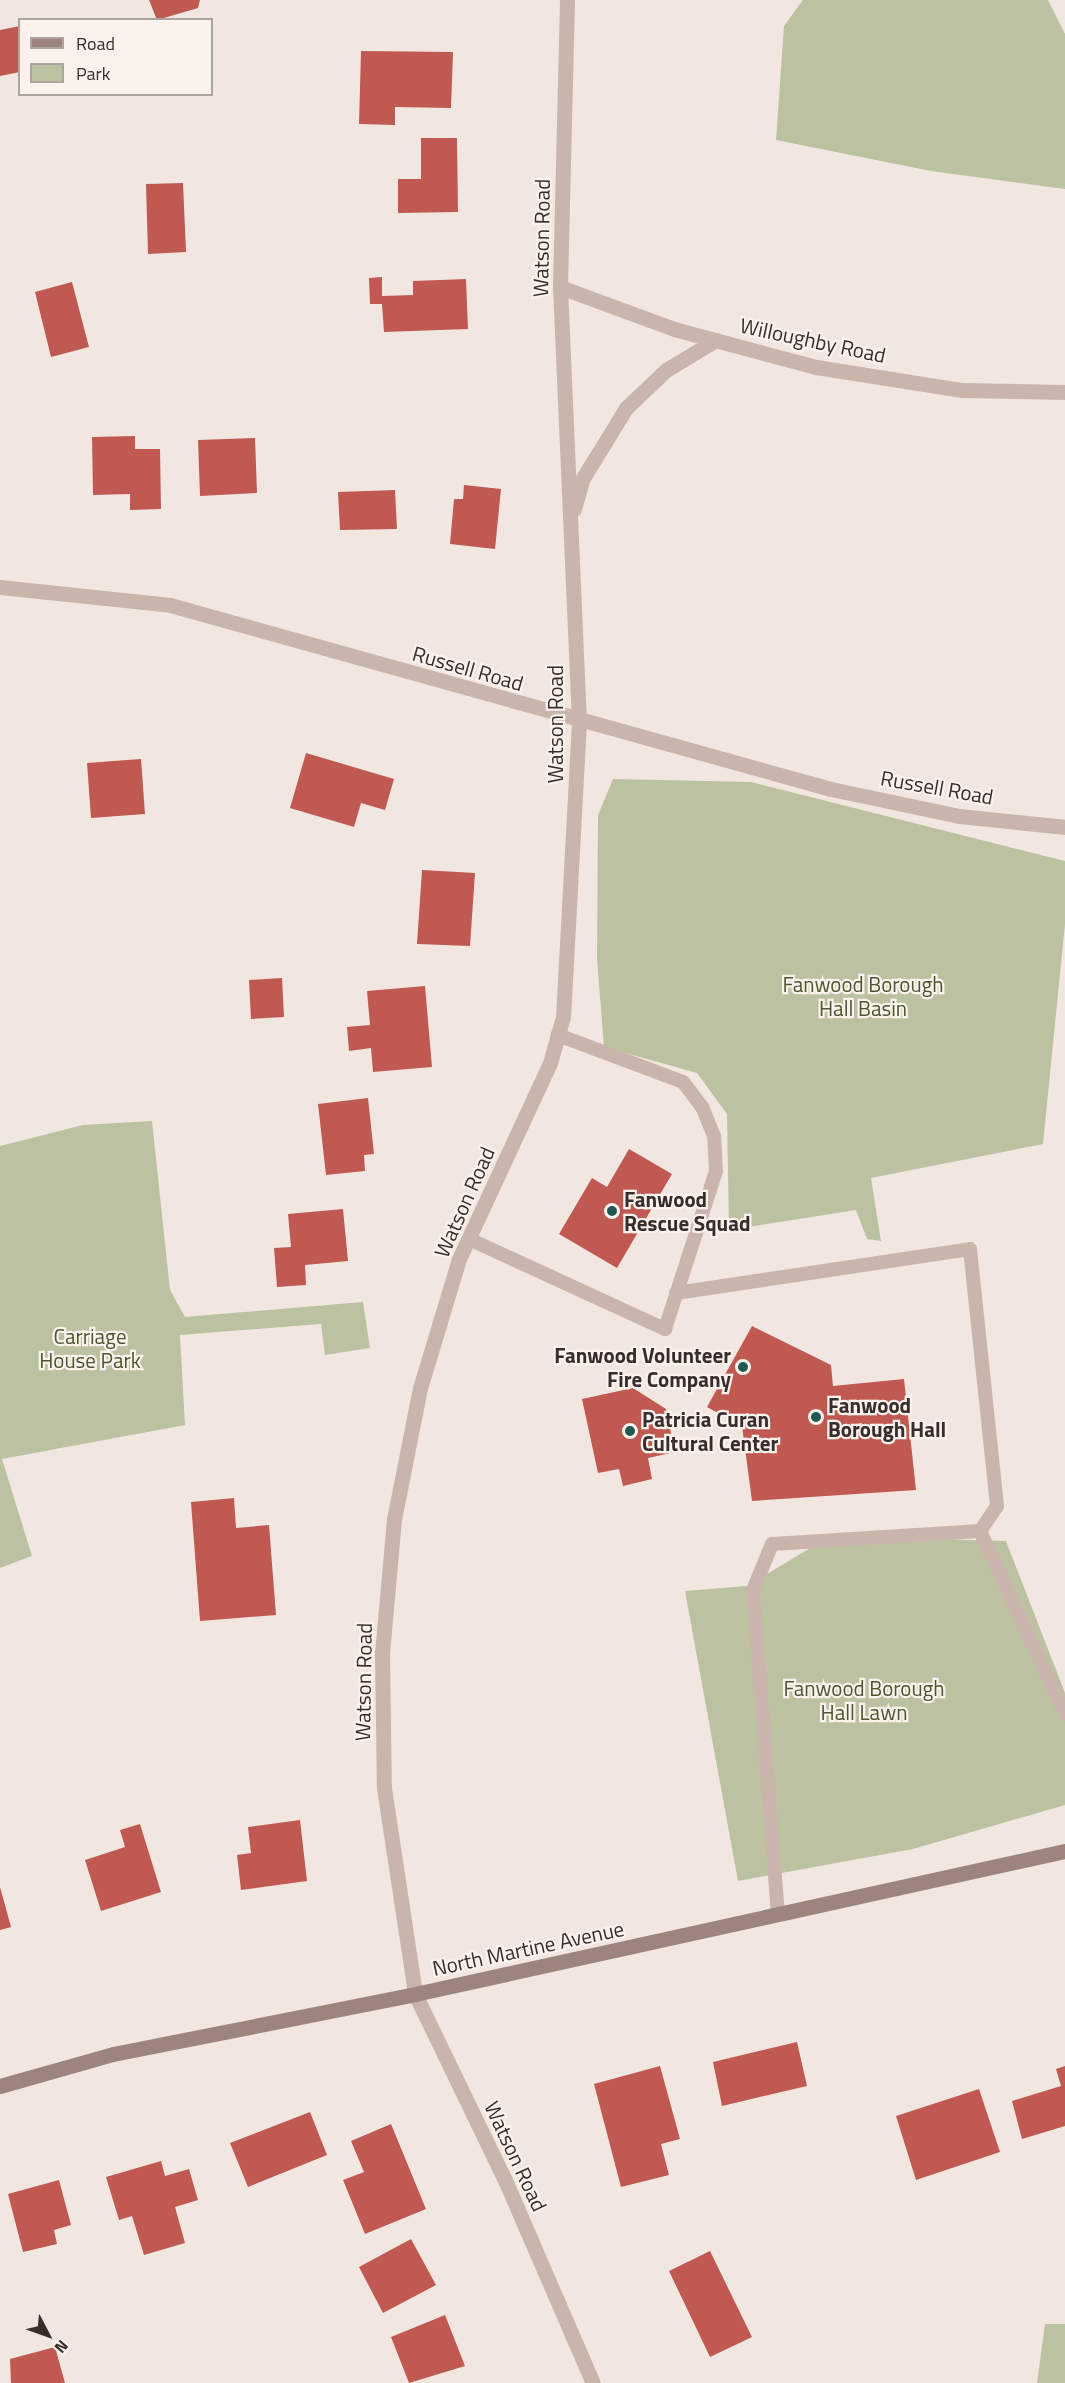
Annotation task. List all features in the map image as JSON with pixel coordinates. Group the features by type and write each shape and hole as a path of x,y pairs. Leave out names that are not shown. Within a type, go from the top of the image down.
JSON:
{"main road":[{"name":"North Martine Avenue","path":"0,2086 113,2054 415,1994 1065,1851"}],"street":[{"name":"Watson Road","path":"567,0 560,287 579,722 558,1035 468,1239 420,1388 394,1519 382,1653 384,1788 415,1994 505,2180 593,2383"},
{"name":"Willoughby Road","path":"560,287 716,340 816,367 962,390 1065,392"},
{"path":"571,519 583,478 626,408 666,370 716,340"},
{"name":"Russell Road","path":"0,587 170,605 579,722 729,756 843,791 959,816 1065,827"}],"lane":[{"path":"468,1239 665,1329 716,1171 714,1136 702,1107 683,1082 558,1035"},
{"path":"676,1293 970,1249 997,1506 981,1532"},
{"path":"981,1532 1065,1714"},
{"path":"778,1914 753,1590 772,1544 981,1532"}],"green space":[{"path":"803,0 1048,0 1065,34 1065,189 931,171 776,140 784,26"},
{"name":"Fanwood Borough Hall Basin","path":"613,779 751,782 1065,861 1065,924 1043,1144 871,1178 881,1241 867,1239 856,1210 729,1230 727,1114 697,1073 604,1047 597,959 598,815"},
{"name":"Carriage House Park","path":"152,1121 170,1290 185,1317 363,1302 370,1348 325,1355 321,1324 180,1335 185,1425 2,1459 32,1556 0,1568 0,1146 83,1125"},
{"name":"Fanwood Borough Hall Lawn","path":"935,1539 1006,1541 1065,1693 1065,1805 913,1849 738,1881 685,1591 747,1586 812,1547"},
{"path":"1045,2324 1065,2324 1065,2383 1037,2383"}],"building":[{"path":"149,0 200,0 198,8 156,18"},
{"path":"18,26 18,72 0,76 0,30"},
{"path":"361,51 453,52 451,108 395,107 395,125 359,124"},
{"path":"421,138 457,138 458,212 398,213 398,179 421,179"},
{"path":"183,183 186,252 148,254 146,184"},
{"path":"382,277 382,296 413,295 413,281 466,279 468,329 384,332 382,304 370,304 369,278"},
{"path":"72,282 89,347 51,357 35,292"},
{"path":"135,436 135,449 160,449 161,509 130,510 130,494 93,495 92,437"},
{"path":"255,438 257,493 200,496 198,440"},
{"path":"464,485 501,489 495,549 450,544 454,499 463,499"},
{"path":"395,490 397,529 340,530 338,492"},
{"path":"306,753 394,779 385,810 361,803 354,827 290,808"},
{"path":"141,759 145,814 91,818 87,763"},
{"path":"422,870 475,873 470,946 417,944"},
{"path":"282,978 284,1017 251,1019 249,980"},
{"path":"425,986 432,1067 373,1072 371,1048 349,1051 347,1027 370,1025 367,991"},
{"path":"368,1098 374,1154 364,1155 365,1171 326,1175 318,1104"},
{"name":"Fanwood Rescue Squad","path":"629,1149 672,1174 617,1268 559,1234 592,1178 607,1187"},
{"path":"343,1209 348,1261 305,1265 306,1285 277,1287 274,1248 291,1247 288,1214"},
{"name":"Fanwood Borough Hall","path":"752,1326 831,1365 833,1386 904,1379 916,1490 752,1501 742,1426 707,1407"},
{"name":"Patricia Curan Cultural Center","path":"633,1388 666,1409 675,1452 648,1458 652,1479 623,1486 619,1469 598,1473 582,1399"},
{"path":"234,1498 236,1528 269,1525 276,1615 200,1621 191,1502"},
{"path":"300,1820 307,1881 241,1890 237,1855 251,1853 248,1827"},
{"path":"140,1824 161,1892 101,1911 85,1860 125,1847 120,1830"},
{"path":"0,1887 11,1927 0,1930"},
{"path":"797,2042 807,2086 722,2106 713,2062"},
{"path":"660,2066 680,2139 661,2144 669,2175 621,2187 594,2084"},
{"path":"1065,2066 1065,2126 1022,2139 1012,2101 1061,2086 1056,2069"},
{"path":"979,2089 1000,2152 916,2180 896,2116"},
{"path":"310,2112 327,2155 248,2187 230,2143"},
{"path":"391,2124 426,2209 365,2234 343,2180 364,2172 351,2141"},
{"path":"161,2161 165,2176 189,2169 198,2200 175,2207 185,2243 144,2255 132,2216 119,2220 106,2177"},
{"path":"59,2180 71,2225 54,2230 57,2244 23,2252 8,2194"},
{"path":"411,2239 436,2285 383,2313 359,2267"},
{"path":"710,2251 752,2337 710,2357 669,2271"},
{"path":"445,2315 465,2366 409,2383 391,2337"},
{"path":"55,2347 65,2383 11,2383 10,2359"}],"place":[{"name":"Fanwood Rescue Squad","path":"612,1211"},
{"name":"Fanwood Volunteer Fire Company","path":"743,1367"},
{"name":"Fanwood Borough Hall","path":"816,1417"},
{"name":"Patricia Curan Cultural Center","path":"630,1431"}]}
